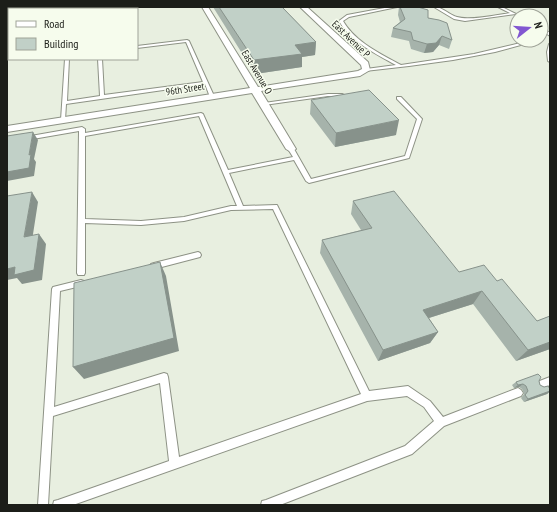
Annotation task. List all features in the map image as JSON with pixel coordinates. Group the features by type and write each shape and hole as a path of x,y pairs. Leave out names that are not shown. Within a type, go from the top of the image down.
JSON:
{"street":[{"path":"7,13 8,8 26,7"},
{"name":"East Avenue O","path":"205,7 291,149"},
{"name":"East Avenue P","path":"303,7 365,64 366,70"},
{"name":"96th Street","path":"7,129 360,73 366,70"}],"lane":[{"path":"395,7 348,16 342,21 344,27 368,46 400,66"},
{"path":"436,7 456,18 465,20 509,16"},
{"path":"500,7 509,12"},
{"path":"138,47 187,40 212,96"},
{"path":"550,44 550,61"},
{"path":"366,70 465,57 509,48"},
{"path":"63,120 67,60"},
{"path":"100,60 102,97"},
{"path":"64,103 206,83"},
{"path":"264,104 328,95 342,96"},
{"path":"291,149 309,181 407,157 420,119 399,98"},
{"path":"82,135 201,114 241,208"},
{"path":"22,139 82,129 81,273"},
{"path":"226,172 296,158"},
{"path":"81,221 141,223 184,219 231,208 275,207 367,396"},
{"path":"146,268 198,255"},
{"path":"43,505 56,289 86,282"},
{"path":"49,413 164,377 175,464"},
{"path":"540,385 550,381"},
{"path":"58,505 367,396 408,391 427,404 441,422"},
{"path":"266,505 408,450 441,422 518,394"}],"building":[{"path":"219,7 282,7 316,42 295,45 302,54 254,60"},
{"path":"400,7 418,7 428,10 428,18 447,23 452,40 442,36 436,43 427,44 413,40 411,32 393,28 405,19"},
{"path":"369,90 399,120 336,133 311,100"},
{"path":"33,132 29,155 31,154 29,168 7,172 7,136"},
{"path":"394,191 459,272 484,265 497,281 502,279 537,321 550,316 550,342 528,350 482,291 423,310 438,332 383,350 322,240 372,228 353,201"},
{"path":"32,192 24,237 39,234 34,270 14,275 15,267 7,269 7,196"},
{"path":"160,262 174,338 73,367 74,283"},
{"path":"538,374 541,377 539,381 540,385 544,387 548,386 550,391 528,399 525,395 528,391 526,386 523,384 518,385 516,382"}]}
